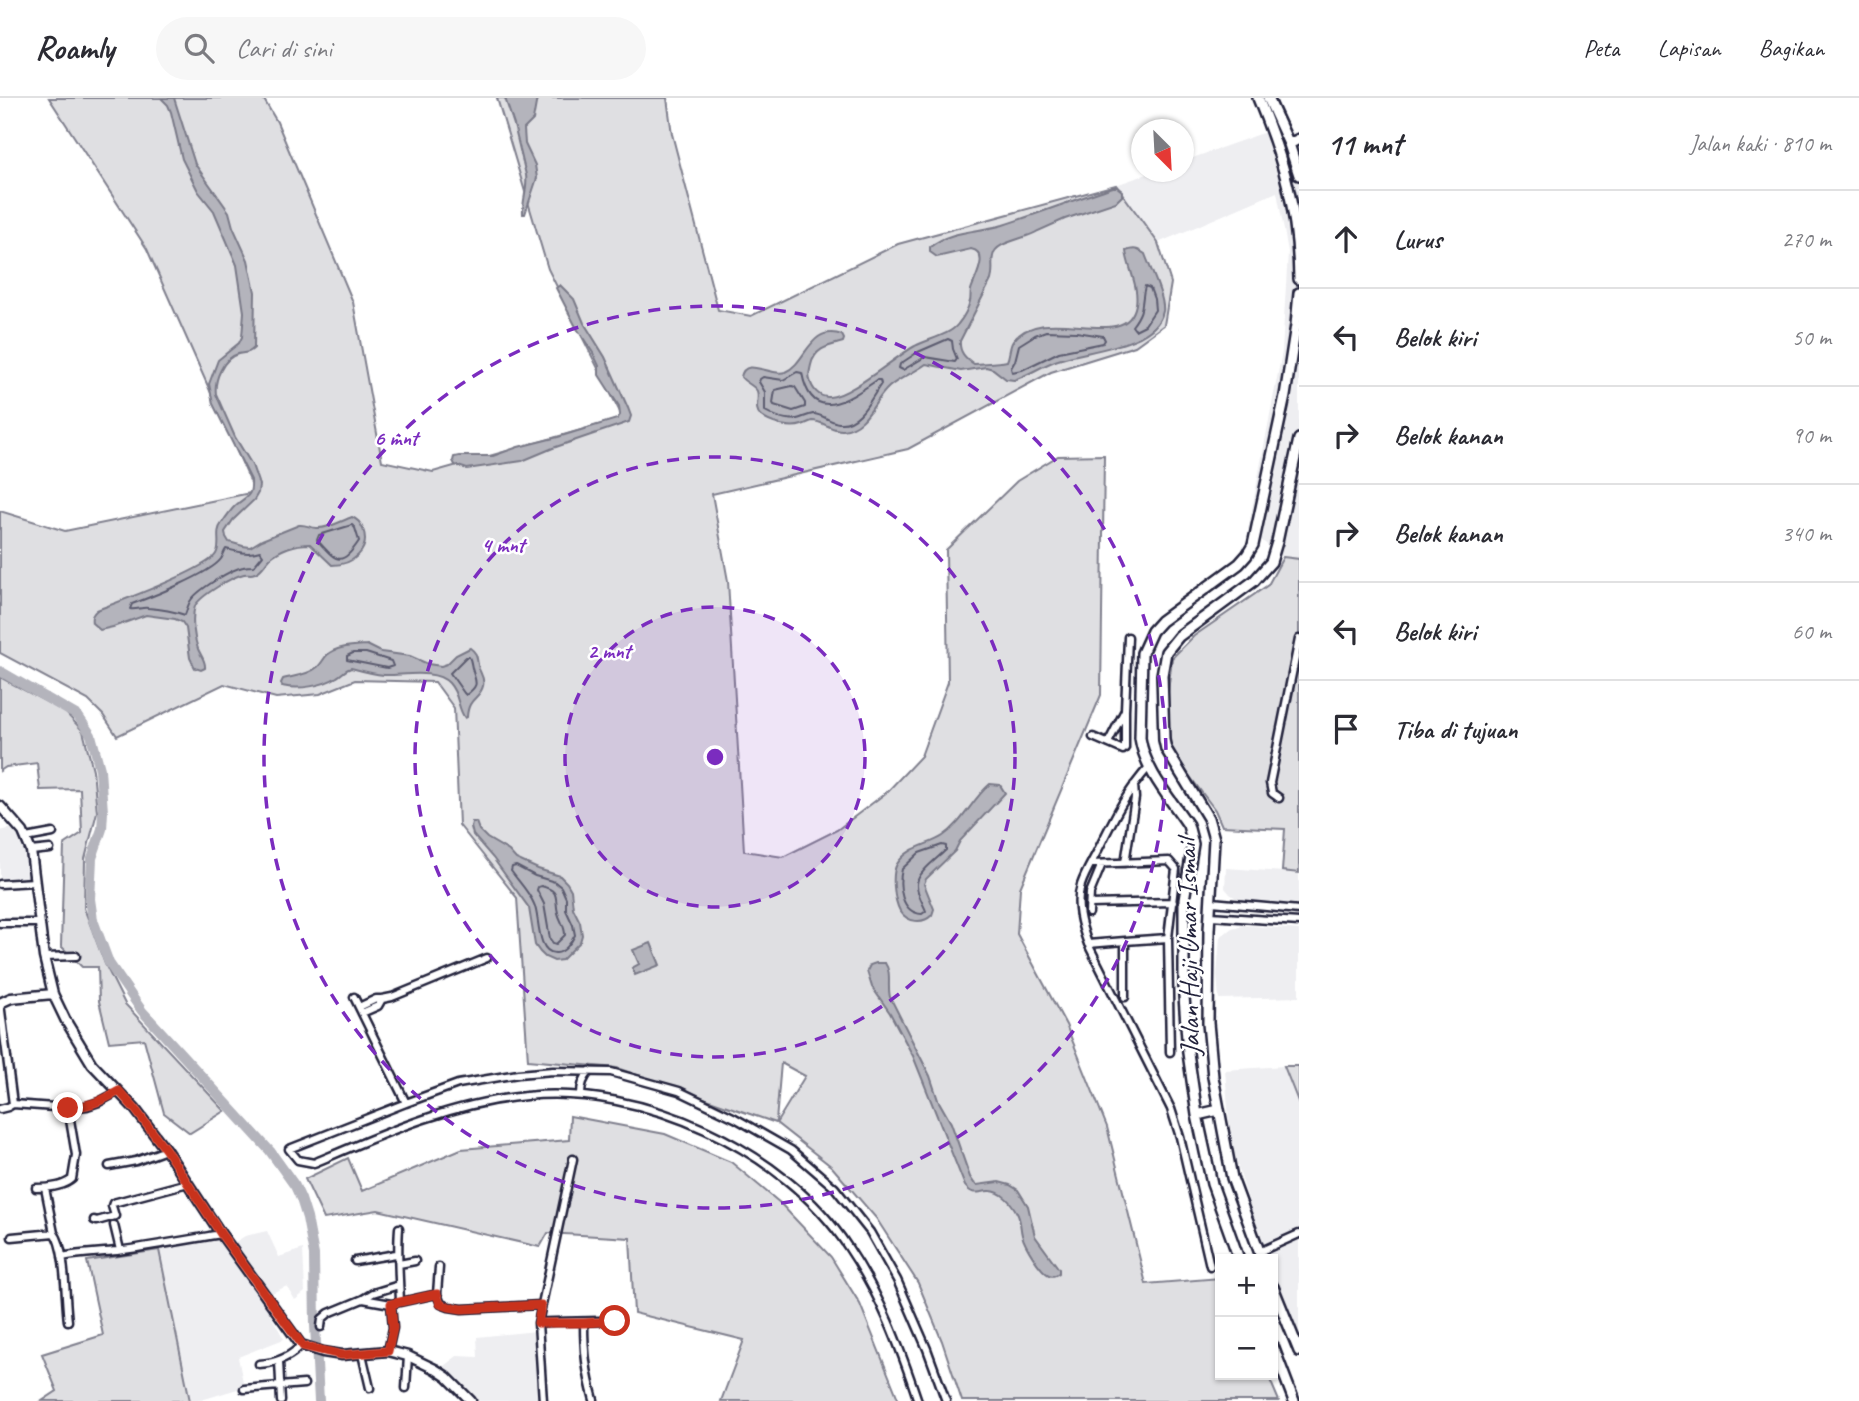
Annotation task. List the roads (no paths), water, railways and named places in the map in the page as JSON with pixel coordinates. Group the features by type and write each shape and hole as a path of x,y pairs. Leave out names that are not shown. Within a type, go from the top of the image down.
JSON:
{"main road":[{"path":"1258,98 1279,151 1290,191 1299,279"},
{"path":"1268,98 1298,168"},
{"path":"1289,144 1299,139"},
{"path":"1279,151 1298,168"},
{"name":"Jalan Haji Umar Ismail","path":"1237,1254 1212,1184 1197,1115 1188,1053 1184,996 1184,900 1192,857 1191,833 1149,767 1142,750 1142,653 1152,631 1161,621 1239,564 1253,545 1286,397 1299,293"},
{"name":"Jalan Haji Umar Ismail","path":"1260,1254 1232,1178 1213,1077 1208,1023 1214,839 1208,818 1166,749 1162,675 1166,652 1179,636 1254,581 1271,562 1294,486 1299,439"},
{"path":"1197,1115 1219,1110"},
{"path":"1278,1299 1299,1351"},
{"path":"1278,1359 1294,1401"}],"street":[{"path":"1093,737 1123,750 1125,748 1128,637"},
{"path":"1279,798 1272,793 1270,783 1299,639"},
{"path":"1108,743 1125,710"},
{"path":"1126,738 1140,738"},
{"path":"1149,767 1133,784 1115,816 1081,886 1079,906 1087,944 1171,1109 1210,1266"},
{"path":"1125,863 1135,798 1133,784"},
{"path":"0,806 26,838 31,851 44,957 53,994 66,1021 92,1064 135,1109 166,1150 221,1234 302,1345 342,1355 388,1351 408,1356 435,1368 471,1401"},
{"path":"26,838 53,834"},
{"path":"31,851 50,849"},
{"path":"1091,864 1169,861 1177,871 1168,938 1170,1052"},
{"path":"1090,913 1090,893 1101,864"},
{"path":"0,884 35,882"},
{"path":"1090,904 1173,902"},
{"path":"1212,902 1299,910"},
{"path":"1258,907 1258,919"},
{"path":"1210,916 1299,922"},
{"path":"0,923 40,923"},
{"path":"1087,944 1168,938"},
{"path":"1125,941 1125,997"},
{"path":"44,957 76,956"},
{"path":"360,1010 378,1006 382,999 487,958"},
{"path":"13,1104 0,1003 11,999 53,994"},
{"path":"354,997 406,1102"},
{"path":"581,1095 584,1078 590,1071"},
{"path":"918,1401 903,1357 874,1290 847,1245 817,1207 772,1169 729,1140 677,1118 629,1104 581,1095 525,1096 466,1106 412,1122 314,1163 298,1160 289,1149 406,1102 458,1084 482,1080 530,1073 590,1071 619,1073 679,1091 735,1118 791,1150 835,1188 870,1232 897,1280 946,1401"},
{"path":"0,1073 9,1073"},
{"path":"0,1108 13,1104 68,1108 87,1106 119,1091"},
{"path":"36,1188 68,1183 72,1179 76,1155 68,1108"},
{"path":"109,1166 136,1161 166,1150"},
{"path":"543,1401 541,1305 573,1159"},
{"path":"94,1220 115,1216 112,1206 114,1203 188,1183"},
{"path":"45,1188 62,1257 68,1321"},
{"path":"114,1225 120,1250"},
{"path":"399,1228 396,1254 399,1264 400,1301"},
{"path":"12,1237 54,1233"},
{"path":"62,1257 221,1234"},
{"path":"1262,1254 1299,1234"},
{"path":"355,1261 396,1254"},
{"path":"399,1264 415,1261"},
{"path":"439,1267 437,1294 440,1304 462,1309 541,1305"},
{"path":"321,1327 322,1319 329,1313 373,1293 400,1285"},
{"path":"363,1299 391,1304 437,1294"},
{"path":"388,1351 393,1328 391,1304"},
{"path":"541,1322 615,1321"},
{"path":"584,1323 586,1372 594,1399"},
{"path":"259,1364 279,1361 302,1345"},
{"path":"362,1354 370,1388"},
{"path":"406,1388 408,1356"},
{"path":"279,1361 281,1401"},
{"path":"244,1389 304,1384"}],"water":[{"path":"161,98 174,98 195,164 229,212 248,260 255,292 254,348 228,360 218,376 216,388 216,394 235,437 252,465 259,485 254,500 233,520 225,532 226,537 229,542 250,547 299,525 321,528 352,517 360,523 365,537 362,550 347,562 332,565 310,544 294,546 270,558 257,572 232,578 203,597 195,606 193,616 195,639 205,665 201,670 195,668 190,658 186,628 182,622 146,615 100,630 92,623 93,614 97,610 161,585 209,561 218,550 220,527 251,490 251,480 213,404 209,384 218,360 239,343 242,337 244,312 237,265 214,211 198,191 182,159 171,112"},
{"path":"505,98 537,98 533,120 524,129 525,144 535,165 537,178 525,214 523,209 526,175"},
{"path":"1113,187 1122,191 1122,196 1116,202 1065,219 1005,244 995,251 991,280 960,341 960,348 965,357 974,364 1003,362 1007,361 1013,341 1027,330 1044,325 1117,326 1129,319 1136,304 1136,291 1126,251 1131,250 1145,254 1162,299 1163,311 1158,323 1147,332 1134,340 1058,360 1014,380 1006,379 986,367 961,371 926,364 893,384 859,424 843,430 812,421 797,426 781,425 765,419 759,413 757,391 741,377 743,371 753,368 785,372 799,361 809,346 822,335 842,335 844,339 843,342 819,351 811,365 809,376 812,386 819,394 828,397 847,391 915,346 954,328 969,304 981,261 977,251 971,249 937,257 930,252 930,247 938,241 956,234 1003,225"},
{"path":"560,285 574,299 584,323 605,357 631,416 629,422 522,461 467,469 455,465 454,457 493,456 617,419 620,415 619,406 599,375 599,366 593,353 556,288"},
{"path":"367,645 381,652 410,656 441,666 470,648 473,650 483,683 467,717 462,714 449,683 443,678 427,674 384,675 351,668 318,685 296,688 282,686 283,679 313,670 331,652"},
{"path":"990,784 1000,785 1005,793 960,841 955,851 926,879 924,884 934,909 932,915 920,921 907,918 900,911 895,894 894,874 897,864 907,853 950,831"},
{"path":"472,822 476,822 487,838 509,851 516,859 560,876 567,883 582,935 580,942 562,960 554,961 545,957 535,945 529,908 473,835"},
{"path":"651,943 660,965 635,975 632,968 639,964 633,950"},
{"path":"885,963 887,967 890,997 951,1123 970,1177 977,1185 999,1182 1018,1190 1028,1206 1035,1236 1059,1269 1059,1273 1049,1275 1037,1263 1023,1239 1017,1213 1006,1198 993,1191 973,1192 965,1186 913,1056 890,1013 872,987 867,971 870,965"}],"waterway":[{"path":"0,671 78,716 91,735 100,769 103,812 102,829 92,858 90,899 93,920 109,963 142,1011 270,1151 301,1199 314,1255 319,1401"}]}
